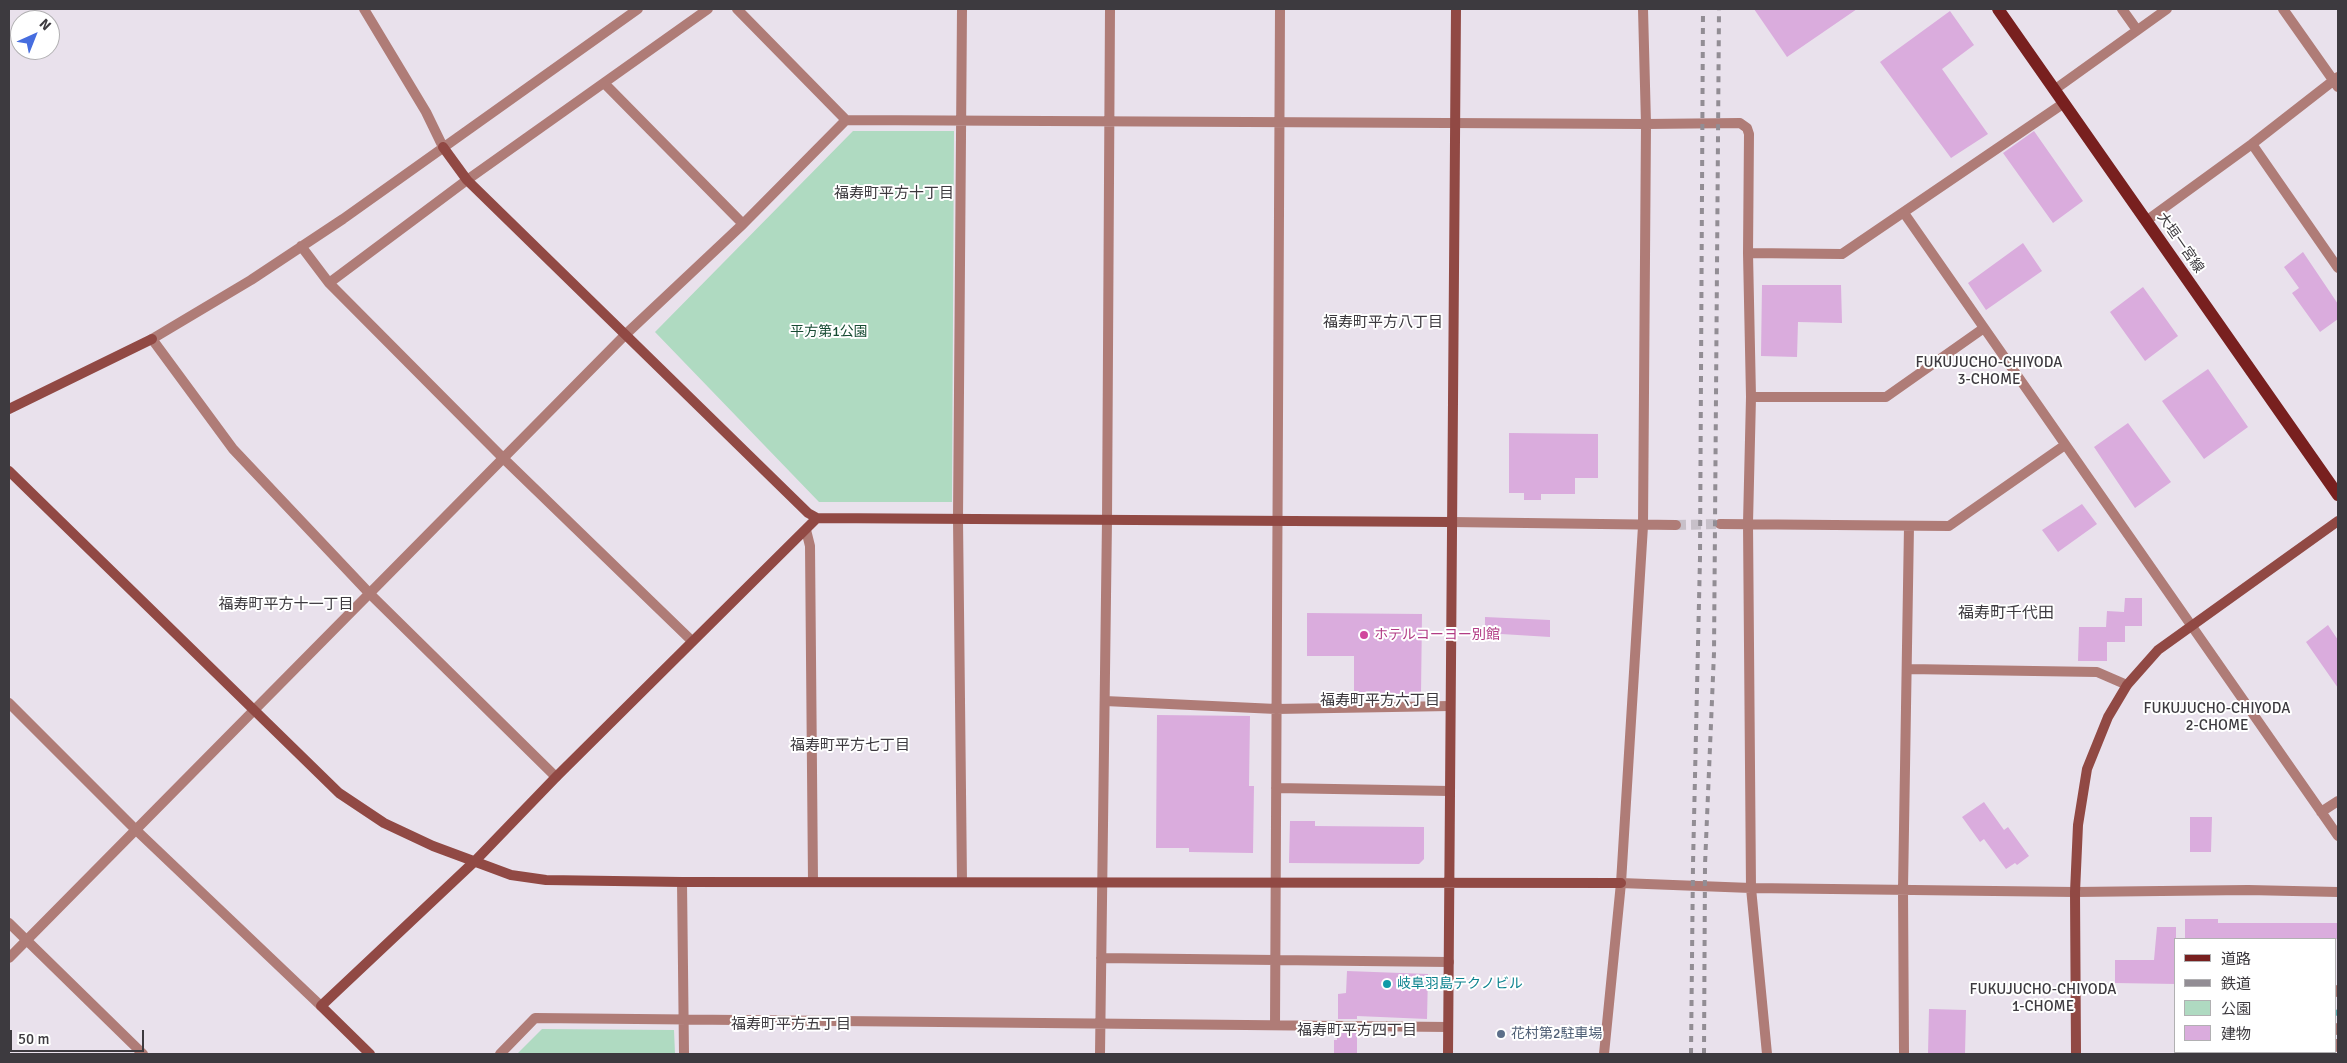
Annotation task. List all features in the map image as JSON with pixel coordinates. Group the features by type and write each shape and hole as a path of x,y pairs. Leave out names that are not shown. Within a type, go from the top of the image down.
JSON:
{"main road":[{"name":"大垣一宮線","path":"1998,9 2338,495"}],"street":[{"path":"364,9 426,112 443,147 467,180 808,513 817,518 1676,525"},
{"path":"9,409 152,339 250,280 343,219 638,9"},
{"path":"330,282 467,180 708,9"},
{"path":"737,9 846,120 1280,123 1740,123 1747,128 1749,134 1750,397 1748,523 1751,888 1767,1054"},
{"path":"962,9 958,519 962,882"},
{"path":"1100,1054 1107,520 1110,9"},
{"path":"1275,1024 1280,9"},
{"path":"1448,1054 1456,9"},
{"path":"1604,1054 1621,883 1643,526 1646,124 1643,9"},
{"path":"2122,9 2137,30"},
{"path":"2054,90 2167,9"},
{"path":"2146,220 2337,82 2283,9"},
{"path":"604,82 744,224"},
{"path":"1748,253 1842,254 2064,103"},
{"path":"9,958 253,709 370,594 626,334 744,224 846,120"},
{"path":"2252,144 2338,268"},
{"path":"1904,213 2338,836"},
{"path":"301,246 330,282 504,458 692,641"},
{"path":"1750,397 1886,397 1984,328"},
{"path":"152,339 233,449 370,594 556,777"},
{"path":"1720,524 1948,526 2066,444"},
{"path":"9,471 339,793 384,823 433,846 511,875 546,880 682,882 1621,883 1751,888 2075,892 2248,890 2338,892"},
{"path":"321,1006 475,861 556,777 817,518"},
{"path":"2076,1054 2075,892 2078,825 2087,769 2108,717 2127,685 2158,650 2338,521"},
{"path":"1904,1054 1903,889 1909,526"},
{"path":"806,530 810,546 813,882"},
{"path":"1908,669 2098,672 2127,685"},
{"path":"1105,701 1276,708 1450,706"},
{"path":"9,703 135,829 370,1054"},
{"path":"1276,788 1450,791"},
{"path":"2321,812 2338,801"},
{"path":"682,882 684,1054"},
{"path":"9,923 143,1054"},
{"path":"1101,958 1449,962"},
{"path":"500,1054 535,1018 1100,1022 1448,1027"}],"green space":[{"name":"平方第1公園","path":"853,131 954,131 952,502 819,502 655,332"},
{"path":"542,1029 674,1030 675,1054 517,1054"}],"building":[{"path":"1754,9 1857,9 1787,57"},
{"path":"1950,11 1974,45 1942,69 1988,134 1951,158 1880,62"},
{"path":"2034,131 2083,201 2053,223 2003,153"},
{"path":"2023,243 2042,271 1986,310 1968,283"},
{"path":"2303,252 2338,304 2338,319 2320,332 2292,293 2299,288 2284,267"},
{"path":"1762,285 1841,285 1842,323 1798,322 1797,357 1761,356"},
{"path":"2143,287 2178,336 2145,361 2110,312"},
{"path":"2208,369 2248,427 2204,459 2162,401"},
{"path":"2128,423 2171,482 2135,508 2094,447"},
{"path":"1509,433 1598,434 1598,478 1575,478 1575,494 1541,494 1541,500 1524,500 1524,493 1509,493"},
{"path":"2082,504 2097,524 2058,552 2042,530"},
{"path":"2125,598 2142,598 2142,626 2125,626 2125,642 2107,642 2107,661 2078,661 2079,627 2106,627 2107,611 2124,612"},
{"name":"ホテルコーヨー別館","path":"1307,613 1422,614 1421,694 1354,693 1354,656 1307,656"},
{"path":"1485,617 1550,620 1550,637 1485,633"},
{"path":"2328,625 2338,640 2338,688 2306,642"},
{"path":"1157,715 1250,716 1249,786 1254,786 1253,853 1189,852 1189,848 1156,848"},
{"path":"1984,802 2004,830 2008,827 2029,856 2017,865 2015,863 2006,869 1984,839 1980,842 1962,817"},
{"path":"2190,817 2212,817 2211,852 2190,852"},
{"path":"1290,821 1315,821 1315,826 1424,827 1424,859 1419,864 1289,863"},
{"path":"2185,919 2218,919 2218,923 2338,923 2338,939 2185,938"},
{"path":"2157,927 2176,927 2176,938 2174,938 2174,984 2115,983 2115,960 2154,960"},
{"path":"1347,971 1428,974 1427,1019 1357,1016 1357,1019 1338,1019 1338,994 1346,993"},
{"path":"1929,1009 1966,1010 1965,1054 1928,1054"},
{"path":"1337,1033 1357,1033 1357,1054 1334,1054 1334,1040 1337,1040"}],"tunnel":[{"path":"1676,525 1720,524"}],"railway":[{"path":"1691,1054 1700,558 1703,9"},
{"path":"1704,1054 1705,865 1714,653 1719,9"}],"place":[{"name":"ホテルコーヨー別館","path":"1364,635"},
{"name":"岐阜羽島テクノビル","path":"1387,984"},
{"name":"花村第2駐車場","path":"1501,1034"}],"district":[{"name":"福寿町平方十丁目","path":"894,194"},
{"name":"福寿町平方八丁目","path":"1383,323"},
{"name":"FUKUJUCHO-CHIYODA 3-CHOME","path":"1989,372"},
{"name":"福寿町平方十一丁目","path":"286,605"},
{"name":"福寿町千代田","path":"2006,614"},
{"name":"福寿町平方六丁目","path":"1380,701"},
{"name":"FUKUJUCHO-CHIYODA 2-CHOME","path":"2217,718"},
{"name":"福寿町平方七丁目","path":"850,746"},
{"name":"FUKUJUCHO-CHIYODA 1-CHOME","path":"2043,998"},
{"name":"福寿町平方五丁目","path":"791,1025"},
{"name":"福寿町平方四丁目","path":"1357,1031"}]}
